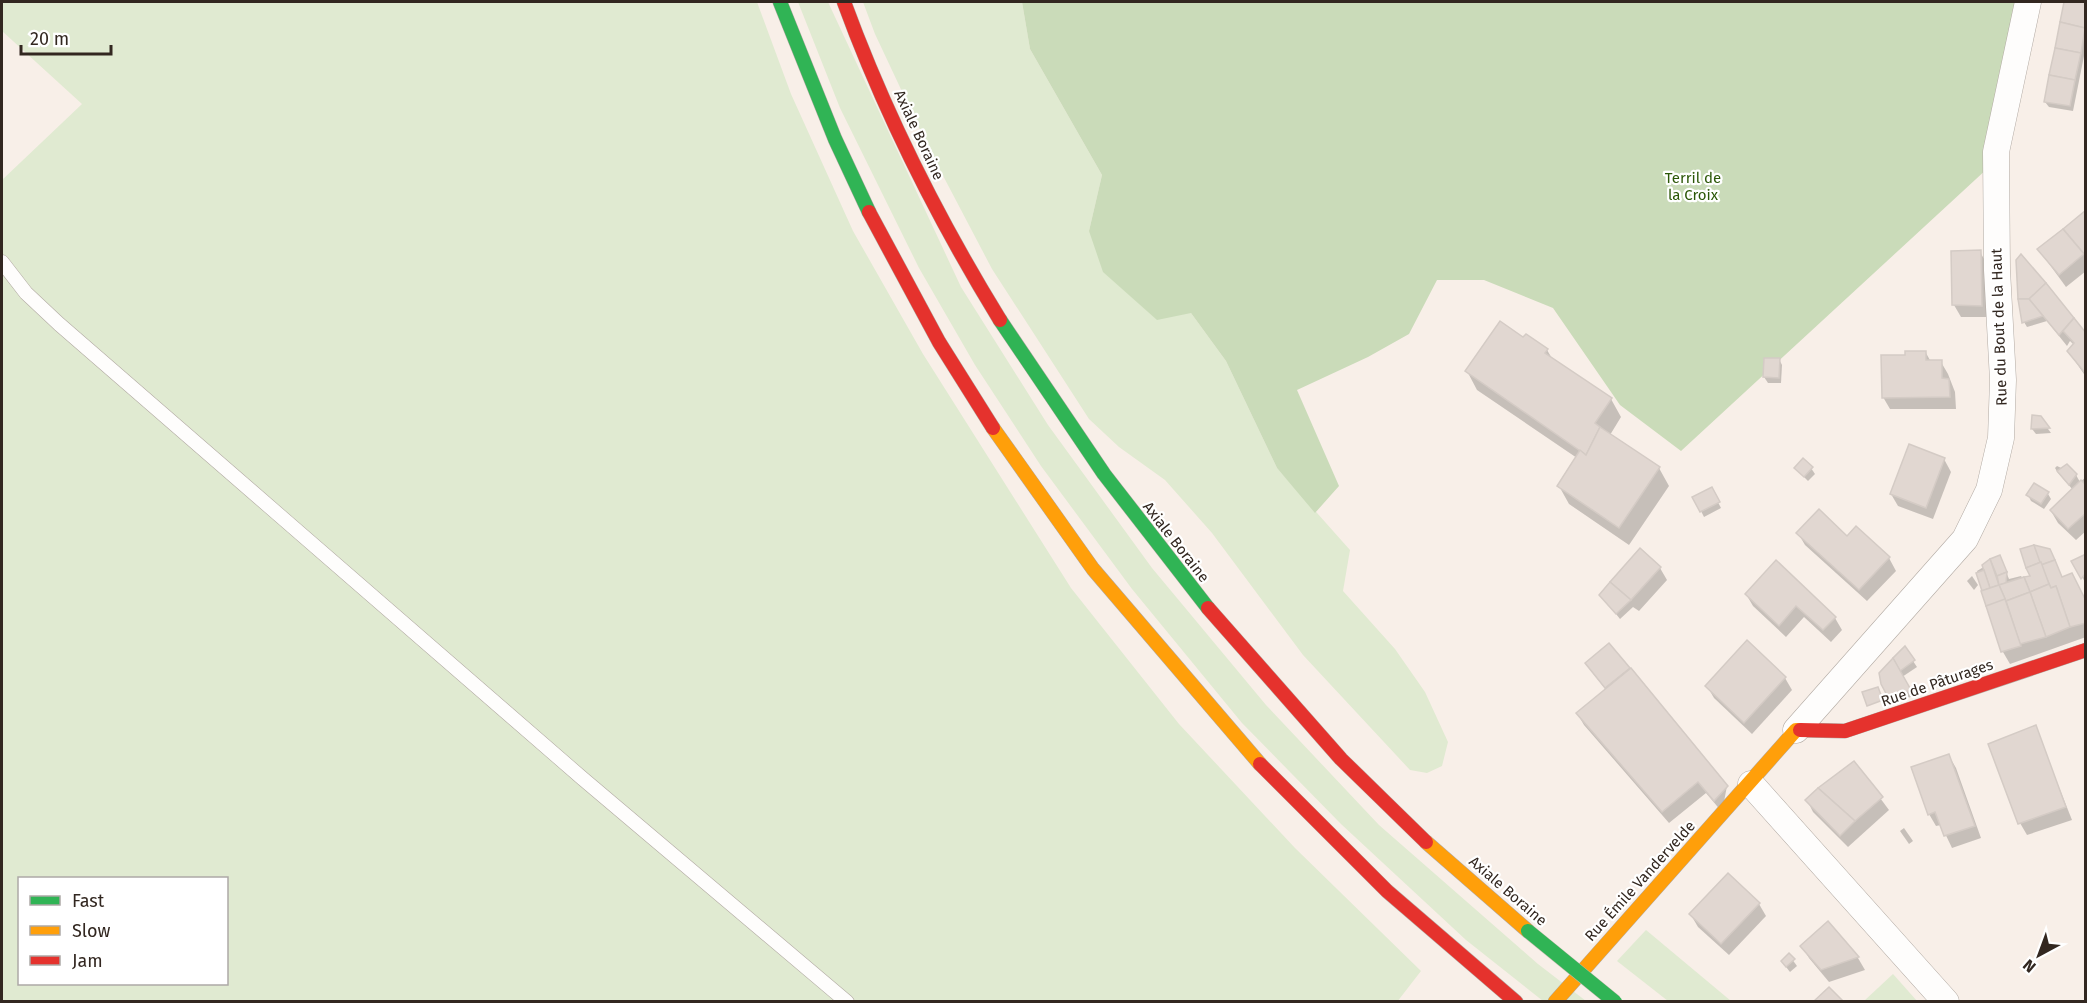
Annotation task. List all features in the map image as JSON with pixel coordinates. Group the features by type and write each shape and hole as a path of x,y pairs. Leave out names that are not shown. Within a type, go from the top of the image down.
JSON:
{"main road":[{"path":"780,2 798,53 835,138 897,264 978,402 1063,530 1150,639 1242,745 1375,879 1516,1002"},
{"name":"Axiale Boraine","path":"844,2 892,120 937,211 1025,360 1114,489 1186,584 1358,776 1459,872 1615,1002"},
{"name":"Rue de Pâturages","path":"1796,730 1845,731 2085,650"},
{"name":"Rue du Bout de la Haut","path":"1751,784 1796,730"},
{"name":"Rue Émile Vandervelde","path":"1555,1002 1629,915 1751,784"}],"street":[{"name":"Rue du Bout de la Haut","path":"1796,730 1965,539 1989,490 2001,438 2003,380 1997,270 1996,152 2028,2"},
{"path":"1751,784 1946,1002"}],"lane":[{"path":"2,262 26,293 59,324 564,762 847,1002"}],"green space":[{"path":"2,2 757,2 791,94 853,231 923,354 1071,588 1179,724 1295,848 1421,971 1397,1002 2,1001 2,180 82,104 2,31"},
{"path":"798,2 828,2 961,287 1048,425 1152,568 1266,705 1379,825 1538,964 1586,1001 1543,1001 1466,940 1341,824 1242,723 1132,589 1041,466 975,365 919,268 840,108"},
{"path":"863,2 1022,2 1030,49 1102,175 1089,231 1191,313 1226,361 1277,468 1350,550 1343,591 1395,649 1425,692 1448,742 1442,766 1427,773 1410,770 1303,655 1212,533 1165,480 1119,447 1089,419 992,269 929,149 875,34"},
{"name":"Terril de la Croix","path":"1022,2 2037,2 2001,156 1681,451 1620,405 1553,308 1484,280 1437,280 1409,334 1368,357 1297,390 1339,486 1315,513 1277,468 1226,361 1191,313 1157,320 1103,272 1089,231 1102,175 1030,49"},
{"path":"1646,930 1731,1001 1668,1001 1617,961"},
{"path":"1893,974 1917,1001 1864,1001"}],"building":[{"path":"2064,2 2086,2 2085,28 2060,22"},
{"path":"2060,22 2085,28 2081,53 2055,48"},
{"path":"2055,48 2081,53 2075,80 2049,75"},
{"path":"2049,75 2075,80 2070,106 2044,102"},
{"path":"2086,210 2086,253 2084,254 2063,229"},
{"path":"2063,229 2084,254 2059,275 2037,249"},
{"path":"1981,250 1982,306 1952,305 1951,251"},
{"path":"2021,254 2046,283 2029,299 2018,299 2016,260"},
{"path":"2046,283 2074,318 2059,335 2029,299"},
{"path":"2018,299 2029,299 2043,316 2022,323"},
{"path":"2074,318 2086,333 2086,374 2067,351 2074,343 2063,331"},
{"path":"1500,321 1523,337 1526,334 1548,349 1545,353 1612,398 1595,423 1600,427 1586,455 1465,371"},
{"path":"1905,351 1926,351 1926,360 1942,360 1942,378 1949,379 1950,397 1882,398 1881,355 1905,355"},
{"path":"1764,358 1780,358 1779,378 1763,377"},
{"path":"2032,415 2041,416 2050,428 2031,429"},
{"path":"1600,427 1660,467 1619,528 1557,486 1580,450 1586,455"},
{"path":"1909,444 1945,458 1926,508 1890,494"},
{"path":"1803,458 1813,467 1804,477 1794,468"},
{"path":"2067,464 2077,474 2069,485 2057,471"},
{"path":"2081,480 2086,485 2086,513 2068,529 2050,510"},
{"path":"2034,483 2049,492 2041,504 2026,495"},
{"path":"1712,487 1720,502 1700,512 1692,497"},
{"path":"1819,509 1847,536 1856,526 1890,557 1859,590 1796,533"},
{"path":"2034,545 2041,562 2026,568 2020,549"},
{"path":"2034,545 2050,549 2055,560 2041,565"},
{"path":"1640,548 1661,567 1631,600 1610,582"},
{"path":"2086,554 2086,573 2081,579 2071,561"},
{"path":"2000,555 2007,572 1997,576 1990,559"},
{"path":"1990,559 1999,585 1990,588 1982,565"},
{"path":"1776,560 1836,617 1823,630 1796,606 1779,626 1745,594"},
{"path":"2055,560 2062,577 2072,573 2086,601 2086,623 2070,627 2056,586 2051,588 2041,565"},
{"path":"2041,562 2049,584 2030,592 2024,577 2030,576 2026,568"},
{"path":"1984,570 1990,588 1982,591 1976,573"},
{"path":"2007,572 2006,583 1999,585 1997,576"},
{"path":"2024,577 2030,592 2006,601 1999,585"},
{"path":"1610,582 1631,600 1616,614 1599,595"},
{"path":"2049,584 2051,588 2056,586 2070,627 2046,637 2030,592"},
{"path":"1999,585 2006,601 1986,606 1981,591"},
{"path":"2030,592 2046,637 2020,644 2006,601"},
{"path":"2005,599 2021,646 2001,652 1986,606"},
{"path":"1747,640 1786,677 1744,723 1705,686"},
{"path":"1609,643 1630,668 1605,688 1585,663"},
{"path":"1905,646 1915,660 1900,671 1893,658"},
{"path":"1893,658 1911,690 1889,699 1881,684 1879,673"},
{"path":"1631,668 1728,786 1714,801 1698,782 1662,812 1576,713"},
{"path":"1878,687 1883,700 1867,706 1862,692"},
{"path":"2036,725 2066,807 2018,824 1988,744"},
{"path":"1949,754 1975,826 1944,836 1935,812 1928,815 1911,767"},
{"path":"1854,761 1883,797 1855,821 1818,788"},
{"path":"1818,788 1855,821 1840,836 1805,800"},
{"path":"1728,873 1760,903 1721,944 1689,914"},
{"path":"1828,921 1859,957 1821,970 1800,946"},
{"path":"1789,953 1795,959 1786,967 1781,961"},
{"path":"1829,987 1844,1002 1814,1002 1814,1001"}],"traffic: fast":[{"path":"780,2 835,139 869,212"},
{"path":"1000,320 1104,474 1208,608"},
{"path":"1528,931 1615,1002"}],"traffic: slow":[{"path":"993,428 1093,569 1260,764"},
{"path":"1555,1002 1796,730 1800,730"},
{"path":"1426,842 1528,931"}],"traffic: jam":[{"path":"844,2 877,85 914,165 955,243 1000,320"},
{"path":"869,212 939,342 993,428"},
{"path":"1208,608 1341,759 1426,842"},
{"path":"1800,730 1845,731 2086,650"},
{"path":"1260,764 1387,891 1516,1002"}]}
